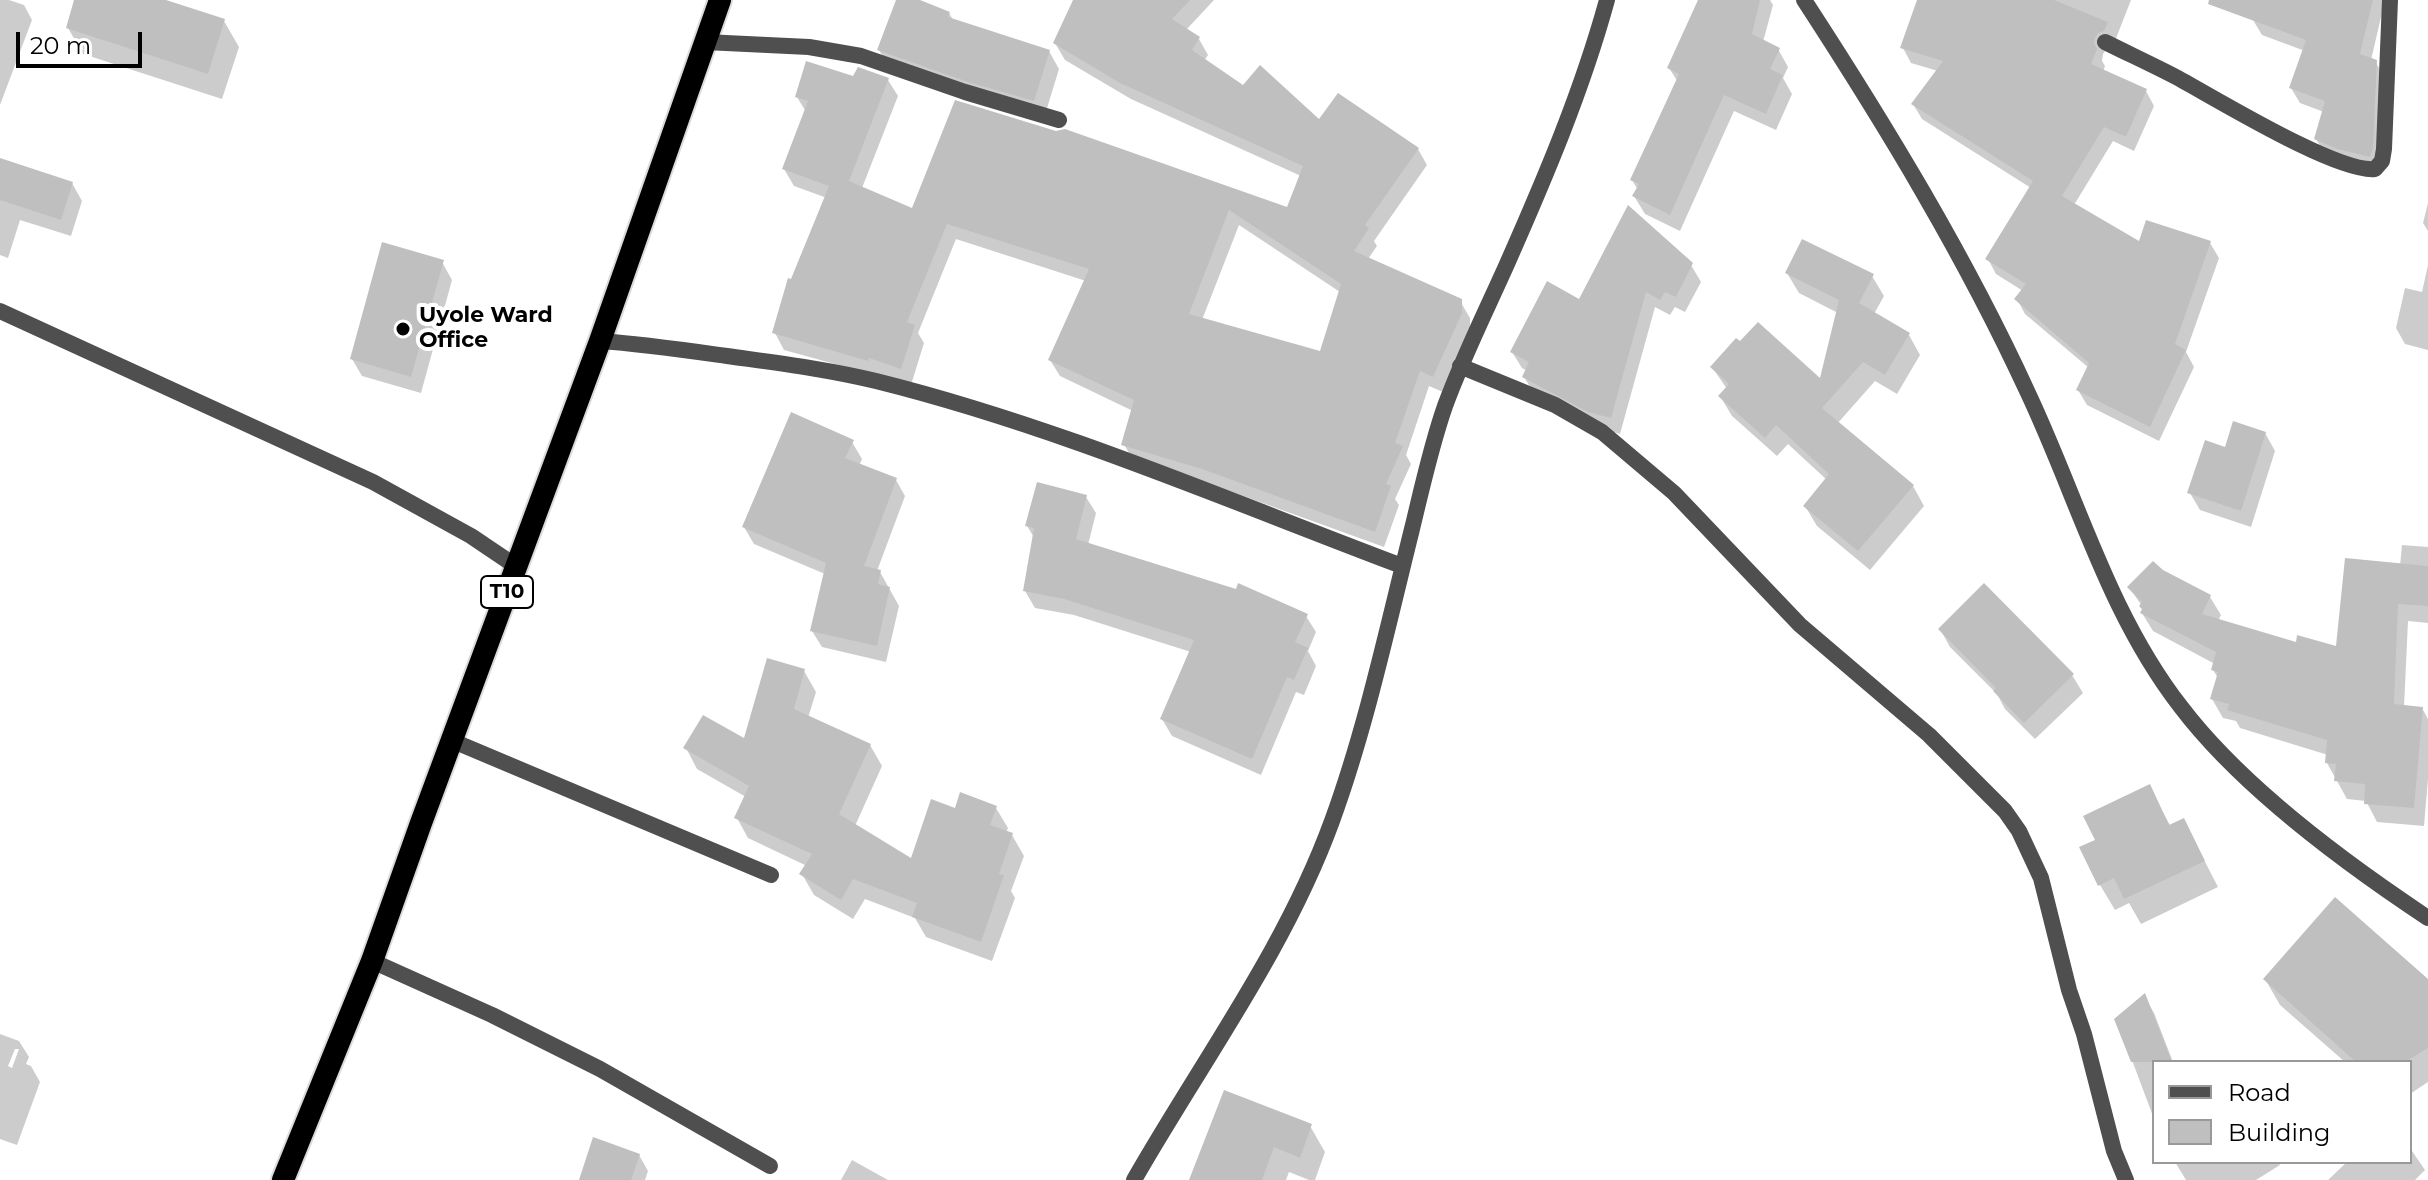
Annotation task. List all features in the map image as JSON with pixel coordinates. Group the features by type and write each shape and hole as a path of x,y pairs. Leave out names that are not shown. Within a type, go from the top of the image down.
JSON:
{"highway":[{"name":"T10","path":"283,1180 372,961 600,341 720,0"}],"street":[{"path":"1134,1180 1282,933 1333,820 1434,437 1460,366 1553,154 1595,43 1607,0"},
{"path":"1804,0 1887,129 1980,297 2028,393 2113,596 2143,653 2181,708 2217,749 2261,790 2315,836 2428,918"},
{"path":"2105,42 2310,148 2349,165 2375,169 2382,161 2385,140 2390,0"},
{"path":"705,42 809,47 861,56 1059,120"},
{"path":"0,311 373,482 471,536 517,567"},
{"path":"600,341 650,344 809,367 875,381 981,410 1080,444 1402,566"},
{"path":"1460,366 1555,405 1602,432 1674,493 1800,625 1929,735 2005,811 2019,831 2041,878 2114,1151 2126,1180"},
{"path":"453,741 771,875"},
{"path":"372,961 492,1015 600,1069 770,1166"}],"building":[{"path":"74,0 166,0 225,19 208,74 66,28"},
{"path":"896,0 920,0 950,12 948,17 1050,50 1034,101 877,50"},
{"path":"1073,0 1190,0 1172,19 1200,37 1192,50 1243,85 1260,65 1319,119 1338,93 1419,148 1365,225 1369,228 1354,251 1462,299 1462,313 1433,377 1420,371 1395,443 1403,446 1386,484 1391,486 1375,532 1202,469 1121,445 1134,400 1048,360 1089,269 947,224 907,322 915,325 901,369 772,333 788,278 791,279 829,186 782,169 808,101 795,97 806,61 853,76 858,67 889,78 849,181 912,208 955,100 1056,131 1065,129 1287,207 1303,166 1120,83 1053,43","holes":["1229,210 1341,284 1320,351 1189,314"]},
{"path":"1698,0 1760,0 1752,34 1780,48 1770,69 1783,75 1766,114 1724,95 1670,215 1632,196 1639,184 1630,180 1679,74 1667,68"},
{"path":"1917,0 2054,0 2108,22 2104,31 2095,38 2097,49 2091,64 2147,89 2126,137 2104,127 2062,196 2139,241 2146,220 2211,241 2175,344 2186,350 2150,427 2076,390 2089,363 2014,299 2026,284 1985,259 2033,181 1911,104 1943,61 1900,48"},
{"path":"2209,0 2373,0 2360,54 2377,60 2370,157 2337,149 2314,139 2325,101 2289,88 2306,40 2208,4"},
{"path":"0,158 73,182 61,220 0,200"},
{"path":"1628,205 1693,263 1676,297 1665,292 1660,300 1646,292 1611,418 1588,412 1522,377 1529,362 1510,352 1547,281 1579,299"},
{"path":"1802,239 1874,274 1859,303 1910,333 1885,375 1863,362 1822,408 1914,485 1858,551 1803,506 1829,474 1776,425 1765,438 1718,396 1729,384 1710,367 1736,338 1740,341 1758,322 1820,378 1839,300 1785,273"},
{"path":"382,242 444,260 411,377 350,359"},
{"path":"791,412 854,440 845,458 897,478 864,566 881,570 878,584 890,587 877,646 810,631 826,563 742,527"},
{"path":"2233,421 2266,432 2241,511 2187,493 2205,440 2225,447"},
{"path":"1037,482 1087,495 1076,539 1236,589 1238,583 1308,614 1295,642 1308,648 1294,680 1287,677 1252,759 1160,719 1194,640 1064,599 1023,591 1034,528 1025,526"},
{"path":"2345,558 2428,566 2428,606 2398,604 2394,704 2423,707 2414,808 2364,804 2365,784 2334,781 2336,764 2325,763 2327,740 2227,710 2229,704 2210,699 2218,672 2211,670 2216,652 2140,613 2142,602 2127,587 2153,561 2163,570 2211,595 2202,614 2296,642 2297,635 2336,646"},
{"path":"1984,583 2074,674 2024,723 1993,691 1996,688 1938,629"},
{"path":"767,658 805,669 794,709 871,744 839,814 911,858 931,799 955,808 960,792 997,806 990,825 1013,833 999,874 1004,875 981,942 912,917 917,903 853,879 841,900 799,874 812,854 734,818 749,786 683,748 703,715 744,738"},
{"path":"2150,784 2169,825 2184,818 2205,861 2124,899 2114,878 2098,886 2079,847 2095,840 2083,816"},
{"path":"2335,897 2428,979 2428,1048 2408,1060 2354,1060 2263,979"},
{"path":"2145,993 2171,1060 2131,1062 2114,1019"},
{"path":"1224,1090 1312,1124 1300,1158 1274,1147 1262,1180 1189,1180"},
{"path":"593,1137 640,1154 631,1180 579,1180"}],"place":[{"name":"Uyole Ward Office","path":"403,329"}]}
